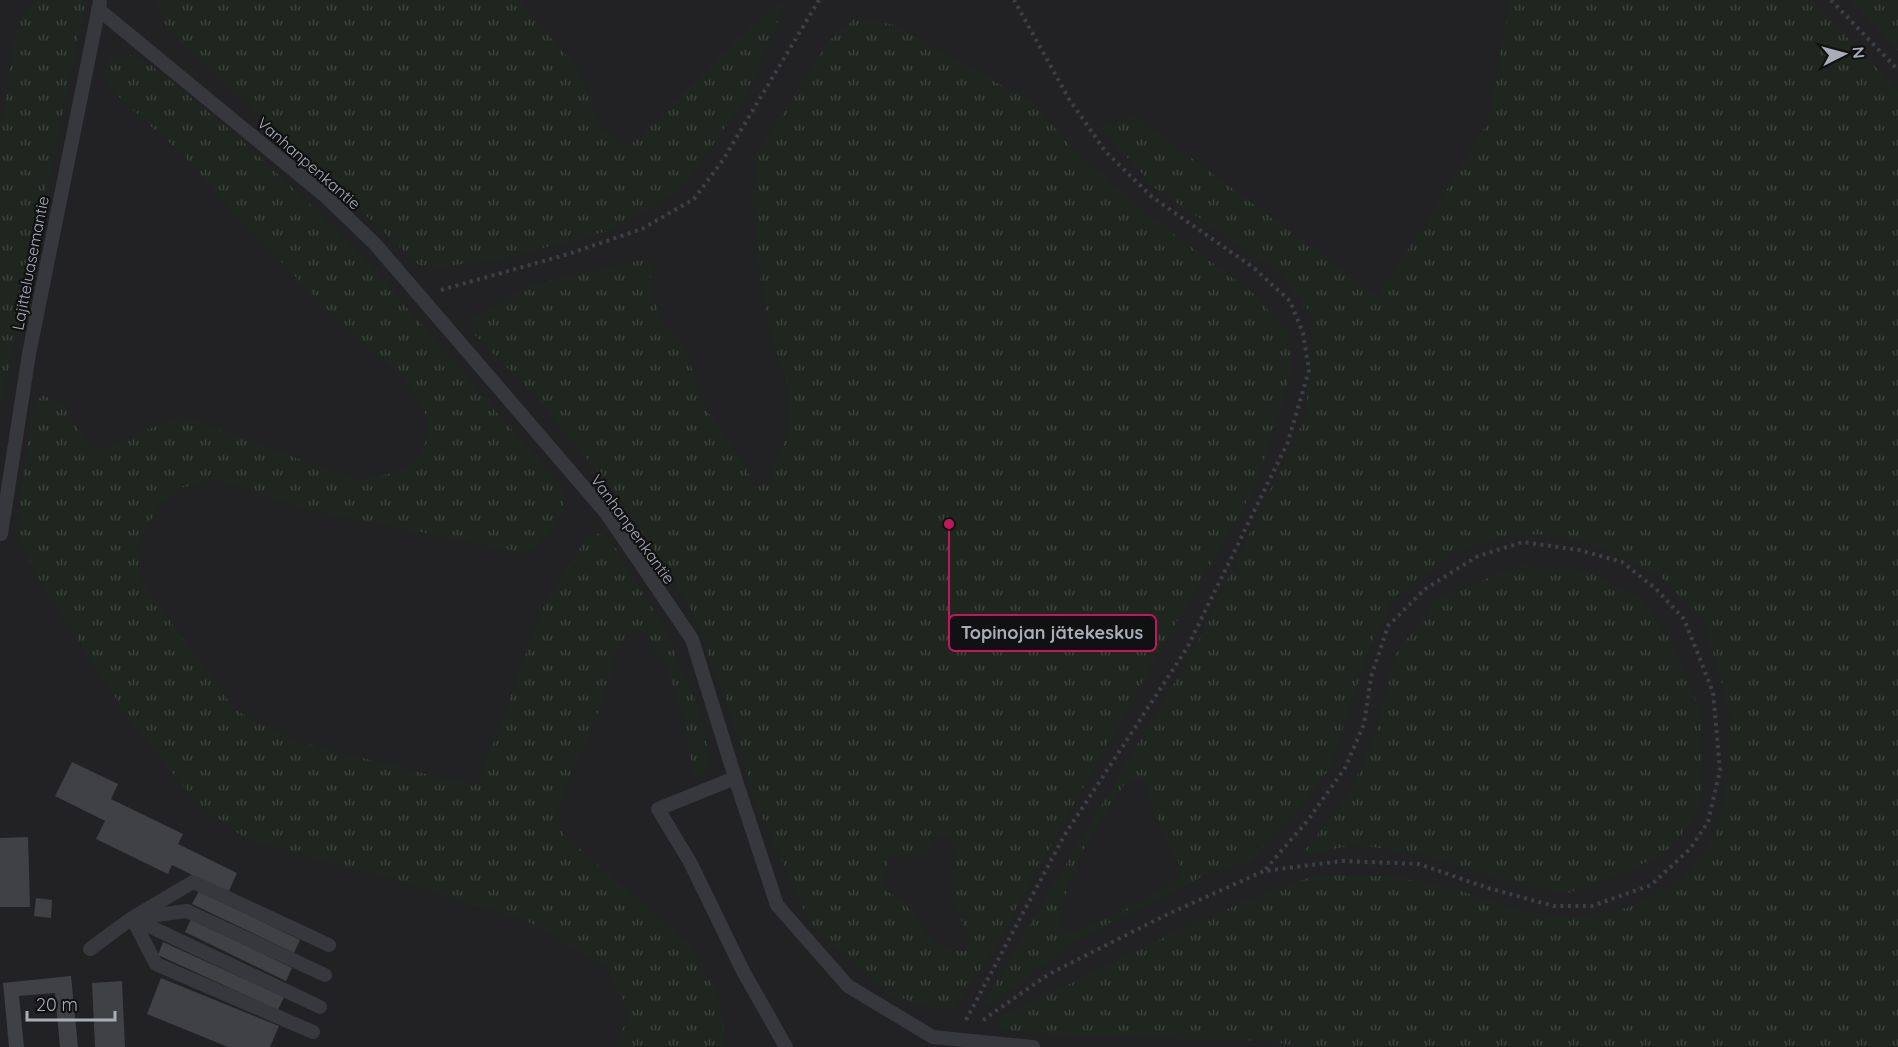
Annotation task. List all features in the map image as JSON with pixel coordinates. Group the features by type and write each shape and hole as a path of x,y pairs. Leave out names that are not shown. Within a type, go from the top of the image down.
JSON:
{"lane":[{"name":"Vanhanpenkantie","path":"100,5 324,195 375,244 607,514 692,639 777,905 848,986 929,1042 956,1039 1033,1047"},
{"name":"Lajitteluasemantie","path":"1,534 5,480 100,5"},
{"path":"735,778 658,809 690,862 743,971 786,1047"},
{"path":"90,949 132,918 193,882 329,945"},
{"path":"132,918 187,911 325,975"},
{"path":"132,918 320,1007"},
{"path":"132,918 156,964 314,1032"}],"path":[{"path":"420,296 565,255 642,229 694,199 723,160 819,0"},
{"path":"956,1039 1064,836 1186,648 1288,442 1309,369 1303,333 1290,301 1254,268 1152,197 1105,151 1069,99 1014,0"},
{"path":"1831,0 1898,70"},
{"path":"956,1039 1049,974 1168,914 1263,872 1342,861 1419,864 1488,888 1554,906 1592,906 1652,885 1690,849 1708,822 1720,770 1713,692 1684,619 1656,589 1622,562 1579,550 1523,542 1478,556 1425,589 1388,626 1371,677 1364,724 1345,768 1308,820 1263,872"}],"shaded area":[{"path":"0,0 1898,0 1898,1047 0,1047"}],"green space":[{"path":"35,0 86,0 0,409 0,129 16,34 20,21"},
{"path":"157,0 518,0 577,68 602,130 628,147 765,13 786,2 743,103 680,190 608,231 504,258 439,267 419,265 167,29"},
{"path":"1510,0 1812,0 1898,91 1898,1047 1304,1047 1265,1041 1027,1033 998,1029 998,1019 1192,924 1265,893 1317,875 1389,876 1456,889 1520,912 1579,917 1627,908 1683,878 1715,838 1728,780 1730,712 1704,621 1660,576 1594,545 1556,535 1512,534 1451,553 1393,598 1371,643 1330,768 1291,817 1251,859 1201,877 1079,938 988,1005 986,999 1196,646 1306,415 1313,316 1279,272 1155,188 1100,128 1133,115 1377,296 1434,211 1488,122","holes":["1141,778 1148,787 1156,817 1177,858 1181,871 1178,878 1141,902 1077,931 1062,932 1062,912 1073,871 1093,832 1128,779"]},
{"path":"1850,0 1898,0 1898,50"},
{"path":"855,18 894,25 1036,105 1077,155 1152,218 1257,296 1288,334 1292,370 1256,486 1150,668 994,948 954,1009 933,1009 891,994 811,926 753,796 729,708 690,607 625,505 537,398 473,333 472,317 535,284 655,257 649,287 663,323 686,348 701,402 746,467 754,488 768,482 790,429 791,396 771,334 761,285 753,215 755,158 828,42","holes":["952,834 954,855 951,901 969,935 966,951 943,948 935,943 905,904 882,887 888,858 901,855 927,855 931,837"]},
{"path":"132,55 152,66 233,132 316,210 371,266 556,481 564,501 555,525 525,553 311,510 217,478 177,489 160,503 136,548 143,584 235,710 299,742 474,786 481,777 542,609 586,538 597,533 611,541 663,626 699,709 710,761 699,779 694,777 682,710 666,666 645,634 629,630 616,652 601,706 563,790 556,817 563,834 690,946 718,996 726,1047 616,1047 629,1012 607,966 527,921 405,882 246,839 195,801 126,714 42,584 17,536 18,510 33,407 42,395 63,404 90,450 114,446 139,433 182,416 356,480 399,472 420,457 429,432 426,415 405,379 330,312 246,226 183,155 109,86 104,78 105,66 112,57"},
{"path":"1520,566 1587,571 1642,600 1672,642 1702,715 1702,787 1696,813 1682,834 1662,855 1611,878 1568,893 1526,886 1422,854 1357,845 1302,854 1346,799 1375,737 1396,654 1438,597"}],"building":[{"path":"72,762 118,784 111,799 183,834 178,844 237,873 228,893 172,865 168,874 96,839 105,821 55,796"},
{"path":"28,837 30,907 0,907 0,838"},
{"path":"199,891 300,940 294,953 192,904"},
{"path":"36,898 52,900 51,918 34,916"},
{"path":"191,919 292,968 286,981 185,932"},
{"path":"163,942 284,997 278,1010 158,955"},
{"path":"71,976 78,1047 60,1047 55,993 19,996 24,1047 9,1047 3,983"},
{"path":"161,978 279,1026 270,1047 228,1047 147,1014"},
{"path":"122,981 125,1047 95,1047 92,983"}],"place":[{"name":"Topinojan jätekeskus","path":"949,524"}]}
